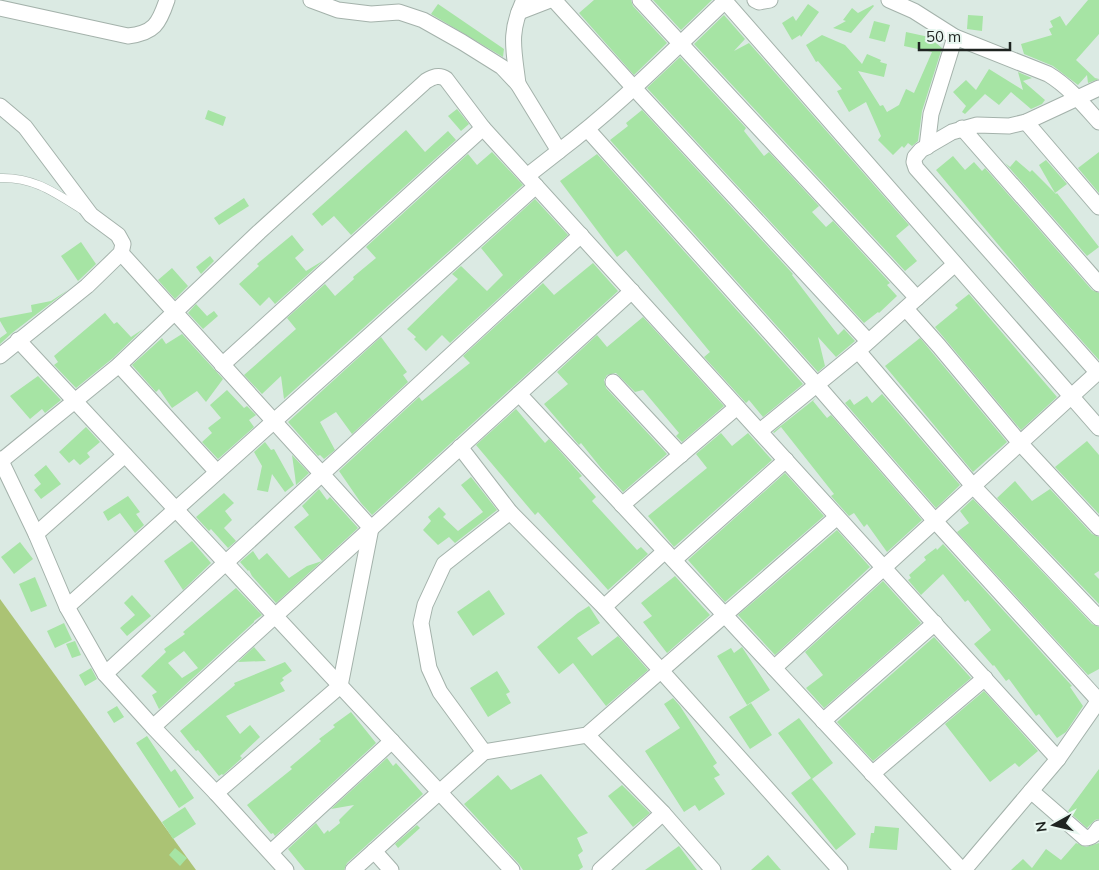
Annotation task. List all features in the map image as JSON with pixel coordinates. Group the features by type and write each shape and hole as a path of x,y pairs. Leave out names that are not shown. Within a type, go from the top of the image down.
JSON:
{"street":[{"path":"0,8 128,36 142,34 155,27 167,0"},
{"path":"311,0 338,10 370,14 399,12 423,20 462,42 502,67 518,84 559,151"},
{"path":"518,84 513,38 522,6 550,0"},
{"path":"554,0 863,346 973,486 1099,618"},
{"path":"640,0 912,304 939,346 1020,443 1099,528"},
{"path":"67,607 274,421 532,181 559,151 588,130 634,88 724,0 1099,428"},
{"path":"755,0 759,2 770,0"},
{"path":"889,0 914,11 955,37 1048,74 1077,97 1099,122"},
{"path":"927,147 931,114 955,37"},
{"path":"286,870 105,674 67,607 36,534 0,460 120,364 259,232 431,78 442,76 483,128 1058,759"},
{"path":"774,668 1098,372 916,168 914,162 915,156 927,147 962,128 977,125 1009,126 1026,122 1099,88"},
{"path":"0,106 25,127 91,215 118,235 123,244 121,253 68,301 0,356"},
{"path":"1026,122 1099,207"},
{"path":"222,365 483,128"},
{"path":"962,128 1099,284"},
{"path":"519,394 963,870 1058,759 1099,700 935,521 816,384 588,130"},
{"path":"105,674 581,235"},
{"path":"121,253 371,528"},
{"path":"760,431 863,346 955,264"},
{"path":"153,727 632,291"},
{"path":"18,340 439,792 502,867"},
{"path":"120,364 217,472"},
{"path":"613,382 681,455"},
{"path":"622,505 738,407"},
{"path":"460,447 510,512 604,608 840,870"},
{"path":"36,534 125,455"},
{"path":"604,608 786,460"},
{"path":"484,752 440,692 429,668 422,622 424,606 444,564 510,512"},
{"path":"353,870 484,752 587,735 837,516"},
{"path":"216,793 340,686 371,528"},
{"path":"823,721 934,623"},
{"path":"872,774 984,678"},
{"path":"587,735 663,813 713,870"},
{"path":"271,852 392,741"},
{"path":"1032,791 1085,838 1089,838 1099,828"},
{"path":"603,869 663,813"},
{"path":"374,851 391,870"}],"lane":[{"path":"0,178 28,180 51,190 91,215"}],"green space":[{"path":"0,599 196,870 0,870"}],"building":[{"path":"594,0 631,0 633,6 667,43 634,75 579,13"},
{"path":"653,0 712,0 681,30"},
{"path":"1088,0 1099,0 1099,34 1076,60 1095,78 1099,79 1088,83 1087,75 1078,85 1053,66 1024,54 1021,44 1052,35 1049,29 1053,27 1050,21 1060,16 1066,26"},
{"path":"438,4 504,49 503,57 431,14"},
{"path":"808,4 819,12 801,37 800,35 792,40 782,23 793,16 796,21"},
{"path":"873,5 851,33 833,28 846,21 843,20 852,8 858,13"},
{"path":"724,15 745,39 734,51 749,43 909,225 896,236 917,261 905,271 694,44"},
{"path":"968,15 983,16 982,31 967,29"},
{"path":"874,21 890,25 885,42 869,38"},
{"path":"906,32 929,37 942,48 922,111 918,141 912,146 908,143 904,148 902,146 893,155 878,140 881,136 866,102 849,112 837,91 842,89 818,61 816,62 806,45 822,35 845,45 862,64 867,54 887,64 884,77 858,71 880,106 883,105 887,112 899,105 906,89 914,93 932,52 904,46"},
{"path":"680,57 746,128 744,131 764,156 769,152 819,206 812,212 826,227 833,221 890,283 887,285 897,296 879,313 864,323 647,88"},
{"path":"989,69 1023,90 1018,72 1032,78 1023,81 1045,100 1042,104 1031,109 1011,92 999,105 985,94 965,114 962,112 966,106 953,92 966,80 976,90"},
{"path":"457,109 469,124 461,131 448,116"},
{"path":"208,110 226,117 223,126 205,119"},
{"path":"642,110 793,274 838,335 844,329 855,341 836,357 818,337 825,366 818,372 610,140 628,126 626,123"},
{"path":"406,130 425,152 448,131 456,140 351,235 334,216 322,226 312,214"},
{"path":"492,152 523,185 284,399 281,376 262,394 244,375 296,329 287,318 325,284 335,296 354,279 353,277 376,258 366,247 468,154 477,165"},
{"path":"1099,152 1099,193 1078,168"},
{"path":"597,154 803,384 763,417 749,400 746,403 704,357 710,352 626,250 617,257 560,181"},
{"path":"953,156 965,170 974,162 982,171 985,168 1092,290 1099,293 1099,360 1031,284 936,170"},
{"path":"1016,160 1030,172 1032,170 1057,193 1099,247 1087,256 1005,163 1010,167"},
{"path":"1046,160 1067,184 1055,193 1039,165"},
{"path":"244,198 249,206 219,225 214,218"},
{"path":"535,199 568,235 450,343 442,335 426,351 414,339 416,337 407,329 458,279 452,274 461,266 487,291 503,275 481,248"},
{"path":"292,235 304,250 295,258 306,271 324,260 275,304 269,297 260,306 239,284 259,266 257,264"},
{"path":"81,242 96,264 78,281 61,256"},
{"path":"210,256 214,261 201,274 196,267"},
{"path":"593,263 618,291 372,515 361,503 339,471 419,397 422,401 470,363 463,356 543,283 554,295"},
{"path":"172,268 188,286 175,299 158,280"},
{"path":"68,290 0,344 0,338 7,333 0,318 32,312 31,305 51,301"},
{"path":"969,294 1057,397 1021,430 935,327 958,308 955,305"},
{"path":"196,304 207,316 214,311 218,316 203,329 188,313"},
{"path":"105,313 114,324 117,322 131,337 143,329 113,358 76,388 54,365 58,362 54,356"},
{"path":"643,317 724,406 682,442 676,436 679,433 643,390 635,392 616,373 607,375 604,380 606,388 667,454 623,492 544,404 568,384 557,372 597,335 607,347"},
{"path":"182,334 223,379 206,402 197,391 172,408 159,389 156,392 132,365 162,338 166,344"},
{"path":"381,337 407,372 403,375 408,382 352,434 336,412 320,422 335,450 324,459 320,455 318,456 288,422"},
{"path":"920,338 1007,442 973,472 885,366"},
{"path":"38,376 61,400 45,413 42,409 30,419 10,396"},
{"path":"227,390 244,408 247,406 256,415 249,420 254,427 218,459 202,442 212,433 208,428 221,418 210,405"},
{"path":"882,394 960,485 936,508 845,403 850,399 854,405 867,396 872,403"},
{"path":"816,398 813,401 827,418 831,415 922,520 887,552 867,524 864,527 854,513 849,516 831,496 834,494 781,427 773,432"},
{"path":"516,409 545,443 549,439 582,476 579,478 596,497 592,501 637,550 641,547 648,554 608,590 538,512 535,515 476,445"},
{"path":"86,427 100,442 87,453 90,457 80,465 74,459 69,463 59,452"},
{"path":"721,433 732,446 748,433 772,460 674,547 648,516 707,468 696,454"},
{"path":"1087,441 1099,455 1099,514 1055,467"},
{"path":"265,442 271,450 274,449 294,485 285,492 272,474 268,492 257,490 262,466 254,452"},
{"path":"292,455 309,473 296,485 295,476"},
{"path":"46,465 61,484 41,499 34,490 41,484 34,475"},
{"path":"785,473 824,516 725,602 688,560"},
{"path":"471,477 497,510 455,543 449,537 438,545 423,530 431,521 428,517 439,507 446,514 443,517 458,531 483,512 461,485"},
{"path":"1015,481 1032,501 1050,489 1092,534 1099,537 1099,571 1094,574 1099,579 1099,604 997,498"},
{"path":"319,489 327,500 330,497 358,528 322,561 294,527 309,515 302,506"},
{"path":"224,493 234,503 225,511 232,520 224,528 236,541 228,548 211,529 209,531 196,517"},
{"path":"128,496 140,512 136,514 144,525 135,533 120,513 108,521 103,512"},
{"path":"973,499 1092,624 1099,627 1099,669 1088,675 957,532 969,523 960,511"},
{"path":"837,530 870,567 775,655 738,615"},
{"path":"192,541 211,563 183,590 164,561"},
{"path":"20,542 33,559 14,574 1,557"},
{"path":"943,544 1072,686 1070,687 1083,706 1066,732 1057,738 1039,714 1036,716 1009,679 1006,681 974,644 991,630 968,600 965,602 943,574 921,595 908,580 911,578 909,575 926,560 924,557 936,548 937,550"},
{"path":"253,551 259,560 267,553 289,578 307,566 322,561 276,603 240,562"},
{"path":"675,576 710,615 667,653 643,622 652,616 641,603"},
{"path":"35,577 47,606 31,612 19,584"},
{"path":"883,581 921,623 824,708 806,688 823,675 805,652"},
{"path":"236,588 262,615 159,709 152,695 157,692 141,676 166,652 164,649 185,634 183,632","holes":["184,651 198,668 182,678 168,663"]},
{"path":"489,590 505,614 473,636 457,612"},
{"path":"132,595 151,616 127,636 120,628 135,615 124,603"},
{"path":"589,606 600,623 577,638 592,656 618,636 648,670 606,706 573,663 559,674 537,647"},
{"path":"64,623 72,640 55,648 47,631"},
{"path":"934,637 971,678 873,761 837,722"},
{"path":"75,641 81,655 72,658 66,644"},
{"path":"254,647 266,661 238,662"},
{"path":"742,647 770,690 747,705 717,656 731,648 734,653"},
{"path":"285,662 292,671 282,678 284,680 280,683 285,691 226,716 240,734 250,725 260,737 240,756 242,758 223,775 219,776 180,731 235,685 234,683"},
{"path":"91,668 97,679 85,686 79,675"},
{"path":"497,671 510,692 506,694 511,703 488,717 470,688"},
{"path":"984,691 1038,751 1019,767 1015,763 990,782 945,724"},
{"path":"673,698 717,763 713,766 720,775 714,778 725,794 699,811 695,805 684,812 645,751 680,728 664,704"},
{"path":"751,703 772,735 750,749 729,717"},
{"path":"117,706 124,717 114,723 107,712"},
{"path":"351,712 376,743 275,836 273,833 271,834 247,805 292,769 290,767 321,741 319,739 335,727 333,725"},
{"path":"799,718 833,763 812,779 856,834 836,850 791,793 811,778 778,733"},
{"path":"147,736 171,772 175,769 194,798 179,808 136,743"},
{"path":"387,758 393,766 396,763 423,794 347,863 344,870 305,870 288,849 316,823 324,834 340,823 339,820 354,805 331,809"},
{"path":"1099,769 1099,819 1095,820 1087,828 1068,811"},
{"path":"541,774 588,833 577,838 583,851 578,855 583,867 579,870 523,870 464,804 498,775 511,790"},
{"path":"622,785 650,813 633,827 608,796"},
{"path":"185,807 196,824 173,839 162,822"},
{"path":"417,825 420,828 398,848 395,844"},
{"path":"875,826 899,828 897,850 869,848 871,833 874,833"},
{"path":"1076,843 1086,847 1099,843 1099,870 1011,870 1023,859 1032,868 1046,849 1061,860"},
{"path":"679,846 697,870 645,870"},
{"path":"175,848 187,858 180,866 169,855"},
{"path":"768,855 781,870 751,870"}]}
